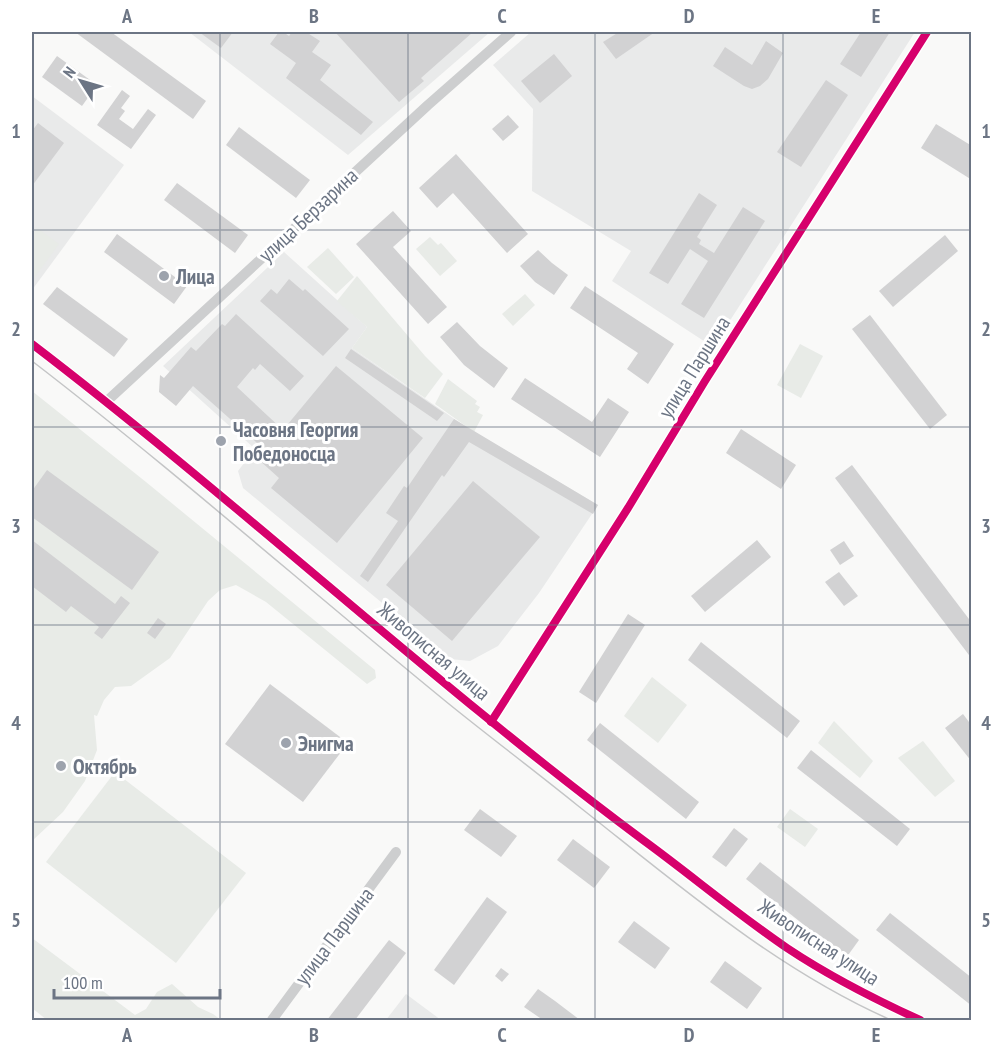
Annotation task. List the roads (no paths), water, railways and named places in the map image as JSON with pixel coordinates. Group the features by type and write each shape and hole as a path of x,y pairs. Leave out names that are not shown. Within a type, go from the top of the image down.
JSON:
{"street":[{"name":"улица Берзарина","path":"107,401 419,113 511,32"},
{"name":"улица Паршина","path":"491,722 927,32"},
{"name":"Живописная улица","path":"32,344 107,401 491,722 609,814 786,947 874,999 920,1020"},
{"name":"улица Паршина","path":"272,1020 396,852"}],"tram line":[{"path":"32,361 138,445 449,704 689,894 807,976 891,1020"}],"place":[{"name":"Лица","path":"164,276"},
{"name":"Часовня Георгия Победоносца","path":"221,441"},
{"name":"Энигма","path":"286,743"},
{"name":"Октябрь","path":"61,766"}]}
